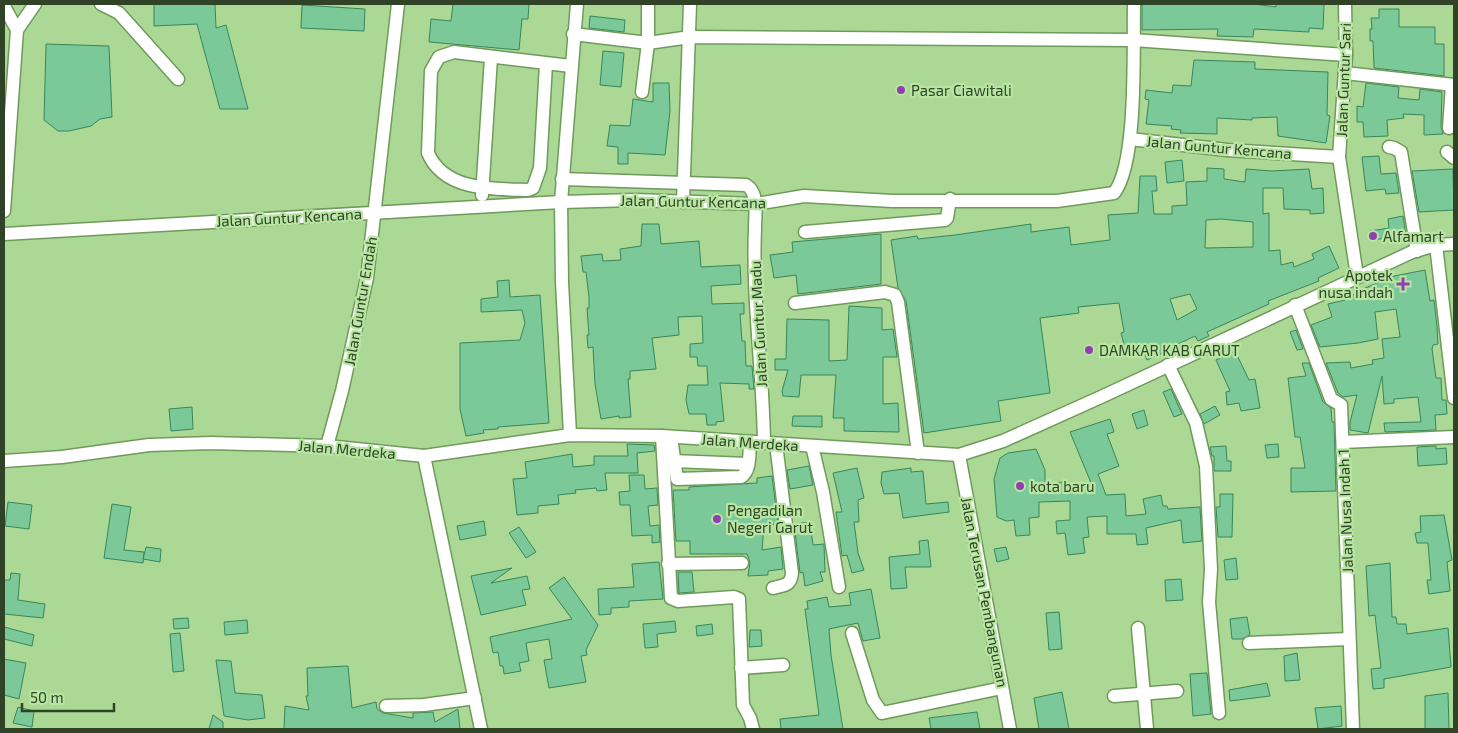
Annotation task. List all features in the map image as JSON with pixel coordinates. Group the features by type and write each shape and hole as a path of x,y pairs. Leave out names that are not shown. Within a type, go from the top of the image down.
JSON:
{"street":[{"path":"4,211 17,30 35,4"},
{"path":"101,4 120,14 178,79"},
{"name":"Jalan Guntur Endah","path":"327,446 364,294 398,4"},
{"path":"570,435 562,282 561,202 576,4"},
{"path":"642,92 648,43 648,4"},
{"path":"683,202 690,4"},
{"path":"1130,139 1134,4"},
{"name":"Jalan Guntur Sari","path":"1345,4 1346,55 1340,157 1357,276"},
{"path":"4,6 17,30"},
{"path":"573,34 648,43 690,37 1133,40 1346,55"},
{"path":"546,64 540,168 536,184 528,190 483,189 457,181 432,163 428,153 431,71 439,57 454,52 491,58 571,66"},
{"path":"481,205 491,58"},
{"path":"1345,73 1453,85 1449,128"},
{"name":"Jalan Guntur Kencana","path":"4,234 481,205 561,202 634,200 756,204 804,196 892,200 1057,201 1114,193 1121,184 1125,171 1130,139 1228,150 1340,157"},
{"path":"1389,147 1401,152 1417,251"},
{"path":"562,179 684,181 746,185 750,188 756,204"},
{"path":"805,232 945,220 949,212 950,199"},
{"name":"Jalan Guntur Madu","path":"756,204 754,260 770,444 792,573 792,581 773,588"},
{"name":"Jalan Merdeka","path":"4,461 62,457 149,445 211,443 327,446 424,456 570,435 666,436 959,455 1003,441 1357,276 1417,251 1436,245 1454,244"},
{"path":"1436,245 1454,398"},
{"path":"795,303 885,292 895,294 898,302 918,452"},
{"name":"Jalan Nusa Indah 1","path":"1295,305 1331,399 1341,405 1353,729"},
{"path":"1168,365 1196,423 1205,459 1211,569 1209,602 1219,713"},
{"path":"666,436 677,479 741,477 746,474 750,442"},
{"path":"666,436 668,564 673,600 734,597 739,599 742,704 750,718 753,729"},
{"path":"1343,442 1454,437"},
{"path":"812,446 823,492 839,587"},
{"name":"Jalan Terusan Pembangunan","path":"959,455 1010,729"},
{"path":"424,456 481,729"},
{"path":"673,460 748,464"},
{"path":"668,564 742,563"},
{"path":"1138,628 1147,729"},
{"path":"852,633 873,700 882,713 1002,688"},
{"path":"1249,643 1349,639"},
{"path":"741,668 783,665"},
{"path":"1114,696 1177,691"},
{"path":"386,706 424,705 475,698"}],"building":[{"path":"154,4 215,4 216,28 226,25 248,109 220,109 197,24 154,26"},
{"path":"453,4 529,4 528,19 522,19 519,50 429,42 431,19 451,21"},
{"path":"1142,4 1254,4 1276,7 1276,4 1324,4 1323,29 1309,28 1309,32 1254,29 1253,37 1217,36 1218,29 1142,30"},
{"path":"302,5 365,9 364,31 301,28"},
{"path":"1379,9 1399,9 1399,27 1435,27 1435,44 1444,44 1444,76 1374,68 1373,41 1370,41 1370,29 1372,29 1371,18 1379,18"},
{"path":"590,16 625,20 624,32 589,28"},
{"path":"46,44 109,46 112,117 100,119 91,126 69,131 58,131 44,120"},
{"path":"603,51 624,53 621,87 600,85"},
{"path":"1194,60 1255,62 1255,69 1328,72 1327,115 1330,116 1326,143 1278,136 1277,117 1252,118 1252,120 1217,118 1217,134 1180,133 1181,130 1171,129 1172,126 1146,124 1149,100 1145,99 1146,90 1172,93 1173,85 1191,86"},
{"path":"653,83 669,83 670,111 665,155 628,153 628,164 618,164 618,147 607,146 610,125 630,126 633,99 653,102"},
{"path":"1366,83 1399,87 1398,98 1419,100 1420,89 1442,92 1441,127 1443,134 1424,135 1424,115 1403,114 1404,118 1387,120 1388,136 1364,137 1363,122 1357,122 1357,106 1363,107"},
{"path":"1379,156 1381,174 1396,173 1399,193 1386,194 1385,189 1366,191 1362,157"},
{"path":"1182,160 1184,181 1167,183 1165,162"},
{"path":"1207,168 1224,169 1224,179 1245,182 1246,169 1272,171 1309,169 1312,189 1323,188 1324,213 1310,214 1310,210 1284,209 1283,188 1263,188 1263,214 1269,213 1269,251 1280,250 1281,265 1293,262 1294,267 1314,259 1312,254 1329,246 1339,268 1318,278 1319,281 1268,301 1269,304 1207,332 1209,336 1198,341 1195,336 1178,344 1181,350 1171,355 1169,350 1147,360 1142,348 1126,352 1121,333 1124,332 1119,303 1078,307 1079,313 1040,318 1050,393 998,401 1001,421 924,433 906,301 898,288 891,240 917,236 918,239 955,235 1031,224 1031,232 1069,227 1071,245 1110,240 1108,215 1138,213 1140,176 1156,176 1157,191 1152,191 1154,214 1172,214 1172,206 1187,205 1186,182 1207,181","holes":["1221,219 1253,222 1253,247 1205,248 1206,220","1190,294 1197,309 1177,320 1170,299"]},
{"path":"1453,169 1454,210 1419,212 1412,171"},
{"path":"1403,216 1406,236 1371,240 1370,231 1389,228 1388,219"},
{"path":"642,224 659,224 661,244 699,241 701,267 740,265 741,284 711,286 712,304 744,303 744,314 740,314 742,341 745,341 746,366 752,366 754,389 749,389 749,384 720,383 724,421 716,422 716,425 707,425 706,414 689,414 686,400 688,385 708,385 707,366 698,366 697,357 690,357 690,344 703,343 702,316 678,317 679,335 652,338 656,369 630,371 630,379 628,379 631,417 619,418 619,416 601,419 595,384 593,347 588,348 587,308 589,308 589,297 586,272 583,272 581,256 602,254 603,261 621,260 620,249 641,246"},
{"path":"881,234 881,284 798,294 796,275 774,278 770,255 793,252 792,242"},
{"path":"1425,270 1430,301 1434,300 1437,327 1438,344 1433,345 1432,349 1436,378 1441,378 1442,400 1446,400 1447,414 1435,415 1436,430 1385,432 1384,423 1421,422 1418,397 1394,399 1394,403 1384,404 1382,376 1368,433 1350,430 1350,422 1357,395 1343,397 1338,393 1326,363 1350,362 1351,368 1373,364 1372,360 1384,358 1382,339 1400,337 1396,309 1375,312 1378,339 1358,343 1320,347 1311,325 1332,317 1328,304 1345,300 1345,296 1357,294 1356,292 1379,282 1379,279"},
{"path":"509,280 510,297 540,295 549,423 498,427 498,429 483,430 484,433 466,436 460,409 460,343 520,340 525,323 522,310 481,312 481,299 498,297 497,281"},
{"path":"849,306 882,308 882,330 893,329 897,357 883,357 883,404 898,403 899,432 844,431 844,418 833,418 836,375 801,375 799,397 783,396 782,391 788,370 775,370 775,359 786,359 787,319 829,320 829,361 847,360"},
{"path":"1296,330 1303,349 1297,350 1290,332"},
{"path":"1235,351 1249,380 1255,379 1260,408 1241,411 1239,403 1227,405 1226,392 1230,391 1216,360"},
{"path":"1302,363 1309,363 1323,402 1331,408 1332,422 1334,422 1336,491 1291,492 1291,468 1305,468 1300,437 1295,437 1288,378 1306,376"},
{"path":"1171,389 1182,414 1174,417 1163,392"},
{"path":"1215,406 1220,415 1204,424 1200,414"},
{"path":"192,407 193,429 171,431 169,409"},
{"path":"1144,410 1148,425 1137,429 1132,414"},
{"path":"793,416 822,416 822,427 792,426"},
{"path":"1110,419 1114,432 1107,434 1119,466 1098,474 1106,495 1125,494 1126,516 1146,514 1143,499 1161,495 1163,506 1167,506 1168,509 1200,507 1202,541 1183,543 1181,520 1146,528 1148,544 1137,545 1136,534 1107,534 1107,516 1087,517 1089,537 1083,538 1085,553 1068,555 1065,533 1057,534 1056,521 1070,520 1070,501 1039,502 1039,517 1029,518 1030,535 1016,536 1014,520 1006,521 997,517 994,479 1000,458 1008,453 1036,449 1045,470 1045,483 1067,482 1068,491 1094,490 1070,432"},
{"path":"627,444 654,445 655,451 637,453 638,473 605,473 607,490 597,491 596,488 575,490 576,493 558,495 559,504 538,506 538,513 517,515 513,479 527,478 525,462 572,454 573,467 594,465 594,456 628,456"},
{"path":"1278,444 1279,457 1267,458 1265,445"},
{"path":"1226,446 1227,461 1231,461 1231,471 1214,471 1214,456 1212,456 1210,447"},
{"path":"1436,446 1436,449 1446,448 1447,464 1418,466 1417,447"},
{"path":"809,466 813,485 790,489 787,470"},
{"path":"857,468 864,498 858,500 859,522 854,522 858,553 864,570 852,573 847,555 842,556 836,512 842,512 833,473"},
{"path":"911,468 911,472 923,471 926,504 948,502 949,512 903,518 899,493 884,494 881,483 882,472"},
{"path":"629,475 644,475 645,489 657,488 658,505 648,506 650,526 659,525 660,542 652,543 652,535 632,536 630,505 620,505 619,492 630,491"},
{"path":"772,476 778,524 764,526 762,550 781,547 783,569 768,571 768,575 748,576 750,562 747,554 690,554 690,541 676,541 673,490 689,490 689,487 757,483 757,478"},
{"path":"1220,494 1233,494 1232,537 1218,537 1216,507 1220,507"},
{"path":"8,502 32,505 29,529 5,526"},
{"path":"112,504 131,507 124,550 144,552 143,563 104,558"},
{"path":"1444,515 1452,560 1447,562 1450,591 1429,594 1427,580 1431,580 1428,543 1417,543 1415,533 1421,532 1420,516"},
{"path":"484,521 486,535 460,540 457,526"},
{"path":"810,522 813,545 824,544 825,572 820,572 823,581 805,586 803,572 800,573 794,524"},
{"path":"519,527 536,552 526,558 509,533"},
{"path":"928,540 931,567 905,567 907,588 891,589 889,557 920,554 919,541"},
{"path":"146,547 161,549 160,562 143,559"},
{"path":"1006,547 1009,559 997,562 994,549"},
{"path":"1236,558 1238,579 1226,580 1224,560"},
{"path":"659,562 663,599 629,601 629,607 611,608 611,614 599,615 598,589 634,587 632,564"},
{"path":"1390,563 1392,617 1396,617 1397,624 1406,624 1407,634 1448,628 1451,667 1384,679 1384,688 1373,689 1371,669 1381,668 1375,615 1369,616 1366,566"},
{"path":"512,568 491,583 527,576 530,589 522,590 526,605 481,615 471,576"},
{"path":"678,572 692,572 694,592 679,593"},
{"path":"11,573 20,574 18,600 45,604 43,618 4,614 4,580 10,580"},
{"path":"564,577 598,625 586,650 587,655 581,656 586,682 549,688 544,660 552,659 549,639 526,643 529,661 519,663 521,671 504,674 503,666 500,666 498,652 493,653 490,637 572,619 549,588"},
{"path":"1181,579 1183,600 1166,601 1165,580"},
{"path":"871,589 880,638 863,641 858,623 829,629 831,655 843,729 781,729 780,719 819,715 805,609 808,609 807,601 827,597 829,607 851,605 849,593"},
{"path":"1059,612 1062,649 1049,650 1046,613"},
{"path":"1247,617 1250,635 1242,639 1232,639 1230,619"},
{"path":"188,618 189,628 174,629 173,619"},
{"path":"247,620 248,633 225,635 224,622"},
{"path":"675,621 676,632 657,634 658,647 645,648 643,624"},
{"path":"712,624 713,634 697,636 696,626"},
{"path":"4,627 34,635 32,646 4,639"},
{"path":"750,630 761,630 762,646 749,647"},
{"path":"180,633 184,671 173,672 170,634"},
{"path":"1297,653 1300,680 1285,681 1284,656"},
{"path":"4,659 26,663 19,699 4,695"},
{"path":"216,660 231,661 235,693 262,695 265,718 248,720 224,716"},
{"path":"348,666 352,708 376,702 377,709 383,713 413,718 413,713 433,712 435,722 458,709 460,729 284,729 285,706 309,710 306,696 308,696 307,668"},
{"path":"1207,673 1211,714 1193,716 1190,674"},
{"path":"1267,683 1270,696 1230,701 1229,690"},
{"path":"1062,692 1069,729 1039,729 1034,698"},
{"path":"1448,693 1449,729 1425,729 1425,696"},
{"path":"1341,706 1342,726 1318,729 1315,708"},
{"path":"18,707 34,711 32,727 13,723"},
{"path":"977,712 980,729 931,729 929,718"},
{"path":"213,715 223,722 223,729 209,729"}],"place":[{"name":"Pasar Ciawitali","path":"901,90"},
{"name":"Alfamart","path":"1373,236"},
{"name":"Apotek nusa indah","path":"1403,284"},
{"name":"DAMKAR KAB GARUT","path":"1089,350"},
{"name":"kota baru","path":"1020,486"},
{"name":"Pengadilan Negeri Garut","path":"717,519"}]}
